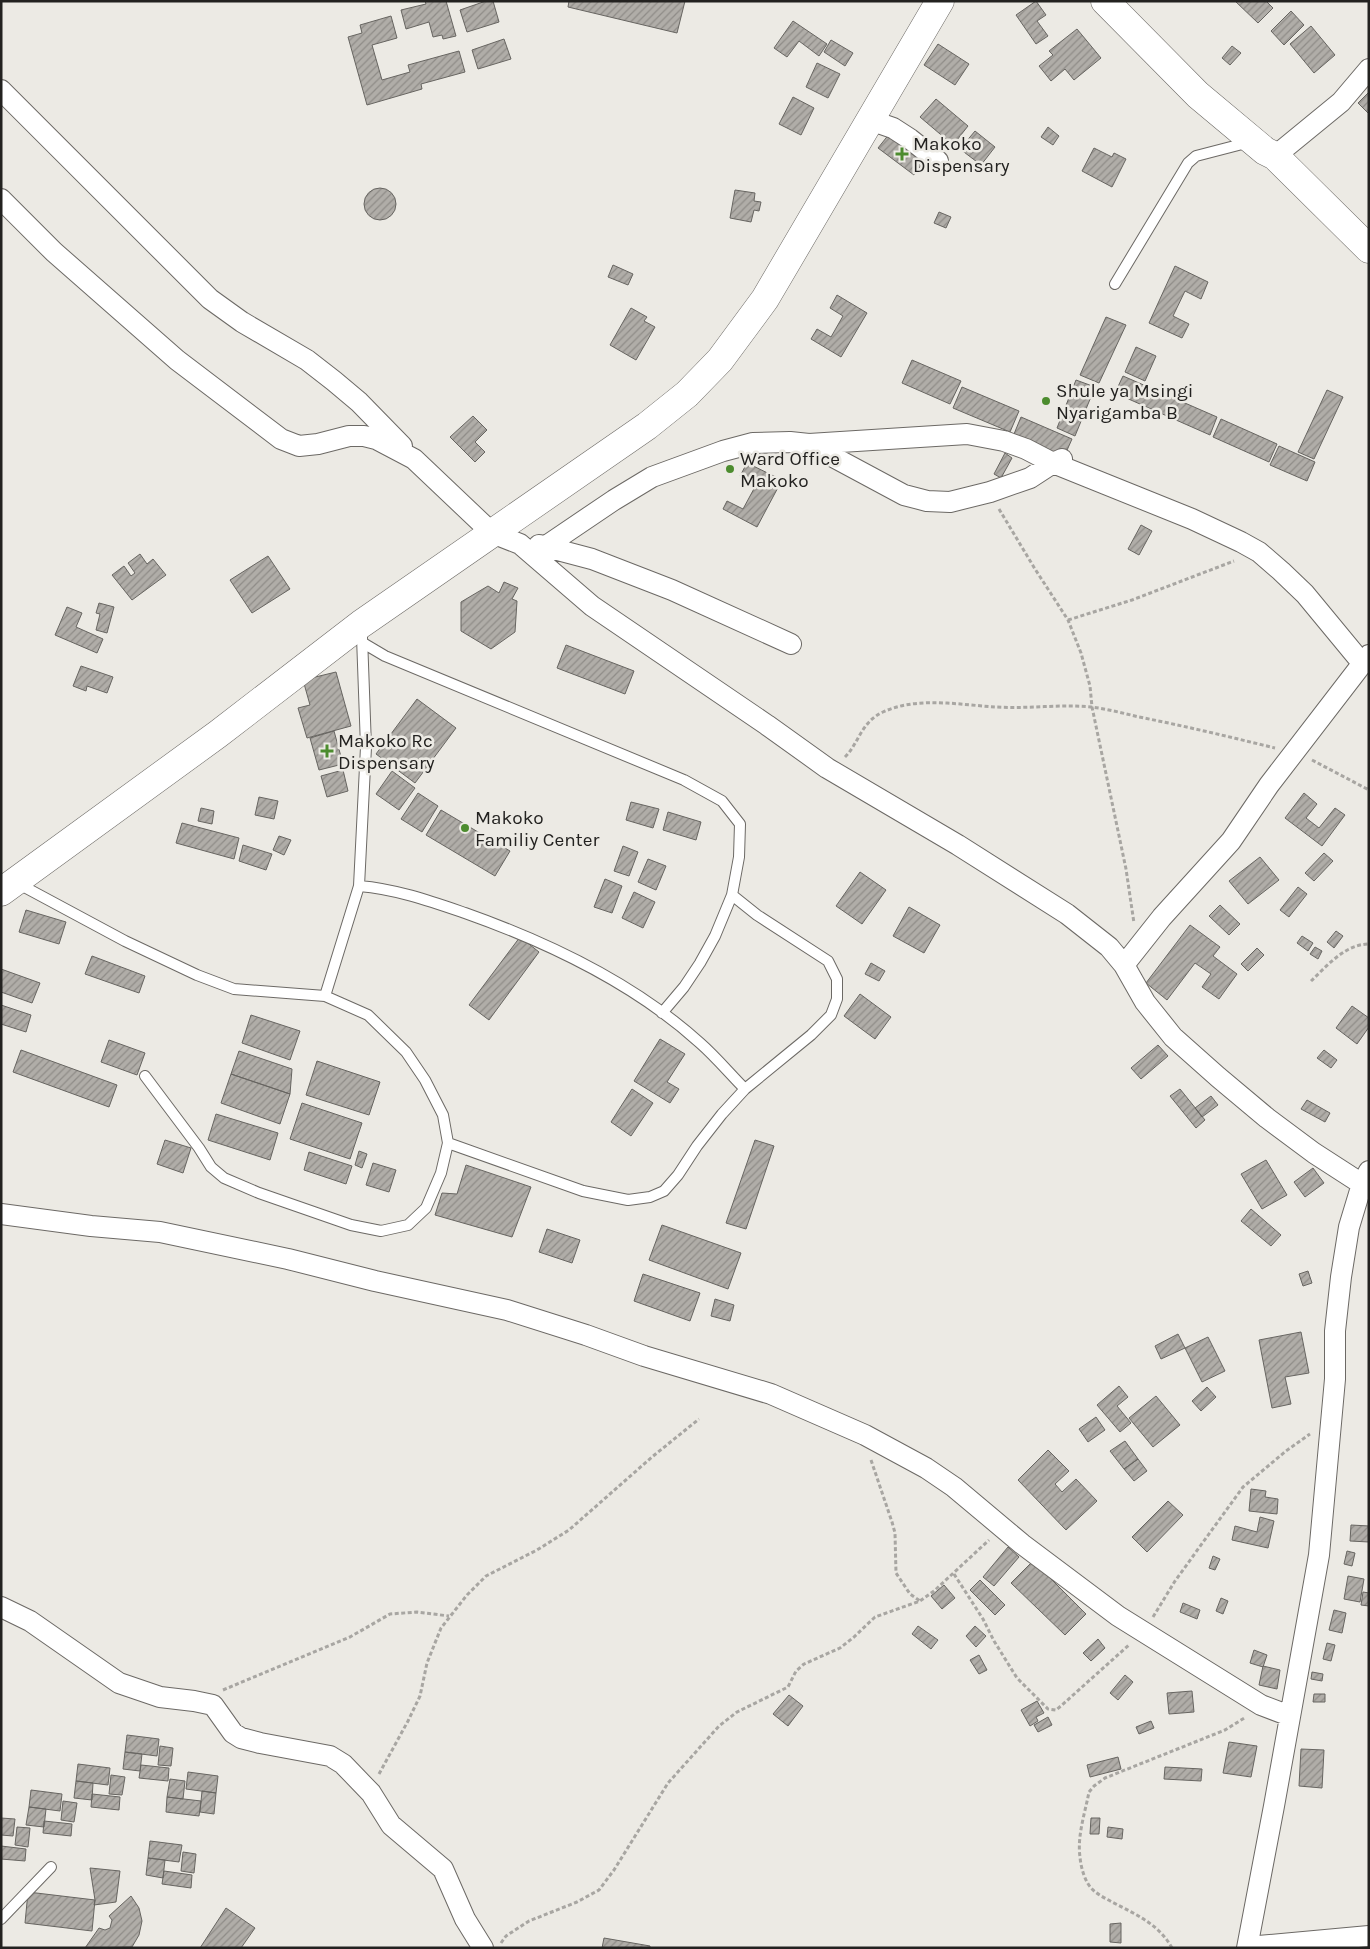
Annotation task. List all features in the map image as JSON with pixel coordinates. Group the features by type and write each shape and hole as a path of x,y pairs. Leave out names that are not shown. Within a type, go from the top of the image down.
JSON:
{"street":[{"path":"9,887 218,734 362,634 492,533 647,426 687,394 720,360 766,299 940,1"},
{"path":"1105,1 1198,94 1253,141 1275,156 1369,248"},
{"path":"1275,156 1341,102 1369,69"},
{"path":"1,90 210,299 242,322 307,360 360,402 414,459 492,533 520,544 546,546 592,558 672,590 791,644"},
{"path":"870,120 893,128 938,161"},
{"path":"1,199 54,252 176,360 281,439 299,446 318,444 349,436 364,436 376,439 414,459"},
{"path":"546,546 644,482 681,465 753,443 790,442 809,444 967,434 1004,441 1062,459 1259,552 1305,594 1365,659 1230,841 1162,917 1124,965"},
{"path":"809,444 904,495 928,501 950,502 990,492 1030,478 1062,459"},
{"path":"520,544 592,606 767,724 827,768 958,845 1067,914 1109,947 1124,965 1145,1002 1173,1037 1218,1078 1314,1153 1366,1178 1349,1227 1341,1277 1335,1331 1335,1379 1320,1555 1247,1948 1369,1936"},
{"path":"1,1214 91,1226 160,1232 288,1259 507,1310 644,1356 771,1394 865,1435 926,1468 954,1487 1002,1528 1118,1616 1261,1705 1290,1716"},
{"path":"1,1607 30,1622 119,1683 160,1697 194,1701 213,1706 233,1733 241,1738 330,1756 343,1764 371,1794 391,1825 442,1870 464,1919 484,1948"}],"lane":[{"path":"1114,284 1188,163 1196,156 1253,141"},
{"path":"325,996 359,886 366,747 362,634"},
{"path":"362,634 385,656 402,664 684,780 722,801 740,824 739,856 732,895 715,936 700,963 684,987 662,1013"},
{"path":"359,886 381,888 415,896 503,926 578,961 617,983 662,1013 700,1043 745,1089"},
{"path":"9,887 197,975 234,989 325,996 368,1015 406,1052 425,1080 443,1115 448,1144 441,1173 426,1208 408,1225 382,1232 351,1224 259,1193 224,1178 210,1167 199,1148 145,1076"},
{"path":"448,1144 583,1191 628,1200 650,1197 664,1191 678,1175 697,1146 745,1089 831,1015 837,998 837,979 828,962 757,915 732,895"},
{"path":"1,1919 51,1867"}],"path":[{"path":"990,492 1035,569 1068,620 1081,653 1090,686 1092,707 1126,869 1139,948"},
{"path":"1068,620 1132,600 1259,552"},
{"path":"836,759 846,757 860,732 883,712 907,705 933,703 1023,708 1053,705 1092,707 1178,724 1294,753 1369,790"},
{"path":"1311,981 1332,961 1349,949 1361,944 1369,944"},
{"path":"371,1794 376,1780 420,1696 427,1663 441,1628 467,1594 486,1576 537,1550 569,1530 652,1457 699,1419"},
{"path":"954,1574 1017,1678 1041,1703 1052,1710 1056,1710 1143,1633 1175,1581 1243,1487 1286,1451 1332,1420"},
{"path":"865,1435 875,1474 893,1527 896,1573 910,1594 920,1601"},
{"path":"498,1948 506,1936 529,1921 576,1902 599,1890 614,1870 668,1783 719,1726 737,1712 788,1686 796,1672 804,1664 840,1648 875,1617 920,1601 954,1574 1002,1528"},
{"path":"194,1701 210,1697 230,1686 350,1637 390,1614 417,1612 449,1616"},
{"path":"1172,1948 1166,1937 1155,1926 1138,1914 1099,1895 1092,1889 1087,1880 1080,1857 1080,1845 1089,1792 1105,1778 1224,1730 1261,1705"}],"building":[{"path":"425,1 446,1 456,36 443,39 442,35 433,37 429,22 406,29 401,10 426,4"},
{"path":"486,1 493,1 499,22 467,32 460,10"},
{"path":"569,1 685,1 677,33 568,7"},
{"path":"1036,1 1046,15 1037,21 1048,36 1036,44 1016,15"},
{"path":"1235,1 1266,1 1273,8 1258,23"},
{"path":"1291,11 1304,25 1284,45 1271,31"},
{"path":"391,16 397,38 372,45 382,80 410,72 408,65 459,51 465,72 421,84 422,89 367,105 348,37 362,33 360,25"},
{"path":"793,21 827,44 819,56 799,41 787,57 774,48"},
{"path":"1311,26 1335,55 1314,73 1290,44"},
{"path":"1077,29 1101,58 1074,80 1065,69 1051,81 1039,66 1053,55 1049,51"},
{"path":"504,39 511,59 478,69 472,50"},
{"path":"831,40 853,53 845,66 824,52"},
{"path":"938,44 969,64 955,85 924,65"},
{"path":"1232,46 1241,53 1230,65 1222,58"},
{"path":"817,63 840,74 828,98 806,87"},
{"path":"1369,92 1369,114 1358,103"},
{"path":"793,97 814,108 801,135 779,124"},
{"path":"936,99 968,126 953,145 920,117"},
{"path":"1048,127 1059,136 1053,145 1041,137"},
{"path":"975,131 995,147 981,165 960,149"},
{"name":"Makoko Dispensary","path":"890,133 925,160 914,175 878,148"},
{"path":"1094,148 1112,157 1114,153 1126,159 1112,187 1082,171"},
{"path":"380,188 392,192 396,204 392,216 380,220 368,216 364,204 368,192"},
{"path":"735,190 755,193 754,201 761,202 759,211 754,210 751,222 730,218"},
{"path":"939,212 951,217 946,228 934,223"},
{"path":"613,265 633,274 628,285 608,277"},
{"path":"1175,266 1208,282 1201,299 1185,291 1173,316 1189,324 1182,338 1149,323"},
{"path":"837,295 867,313 841,357 811,339 817,329 831,337 843,316 830,308"},
{"path":"631,308 647,317 644,321 655,327 636,360 610,345"},
{"path":"1106,317 1126,325 1099,383 1080,375"},
{"path":"1136,347 1156,356 1145,381 1125,372"},
{"path":"912,360 961,381 950,404 902,383"},
{"path":"1123,376 1217,417 1210,435 1115,393"},
{"path":"1076,380 1095,387 1075,436 1057,428"},
{"path":"962,387 1019,411 1010,432 953,408"},
{"path":"1327,390 1343,397 1314,459 1298,452"},
{"path":"473,416 487,430 475,442 485,452 475,462 450,437"},
{"path":"1021,417 1072,439 1064,457 1014,434"},
{"path":"1221,419 1277,444 1269,462 1213,437"},
{"path":"1279,446 1315,462 1307,481 1270,465"},
{"path":"1005,453 1012,458 1001,478 994,474"},
{"path":"747,463 782,480 757,527 723,509 727,501 743,509 756,485 740,476"},
{"path":"1141,525 1152,531 1139,555 1128,549"},
{"path":"140,554 147,564 153,559 166,575 132,600 112,575 124,566 131,576 135,573 128,563"},
{"path":"268,556 290,589 252,613 230,580"},
{"path":"504,582 518,588 512,599 517,601 515,632 491,649 461,631 461,602 488,586 499,593"},
{"path":"99,603 114,607 107,633 96,630 100,614 96,613"},
{"path":"67,607 82,613 76,627 103,639 97,653 55,635"},
{"path":"566,645 634,671 625,694 557,668"},
{"path":"81,666 113,677 107,693 87,686 86,691 73,686"},
{"path":"336,672 351,726 307,738 298,708 310,705 303,680"},
{"path":"417,699 456,728 415,783 376,754"},
{"name":"Makoko Rc Dispensary","path":"334,731 343,764 319,770 310,738"},
{"path":"343,770 348,791 327,797 321,776"},
{"path":"392,771 415,788 399,810 376,794"},
{"path":"418,793 438,806 422,832 401,819"},
{"path":"1304,793 1317,804 1306,818 1319,828 1335,808 1345,815 1322,846 1285,818"},
{"path":"259,797 278,801 274,819 255,815"},
{"path":"631,802 659,809 653,828 626,820"},
{"path":"201,808 214,811 212,824 198,821"},
{"path":"441,810 510,851 495,876 426,835"},
{"path":"668,812 701,822 696,840 663,830"},
{"path":"182,823 239,838 234,859 176,843"},
{"path":"279,836 291,840 284,855 273,850"},
{"path":"243,845 272,854 266,870 239,861"},
{"path":"623,846 638,852 629,876 614,871"},
{"path":"1324,853 1333,861 1314,881 1305,873"},
{"path":"1260,857 1279,880 1248,904 1229,881"},
{"path":"648,859 666,866 656,890 638,882"},
{"path":"860,872 886,890 862,924 836,906"},
{"path":"605,879 622,886 612,913 594,907"},
{"path":"1298,887 1307,894 1289,917 1280,910"},
{"path":"634,892 655,902 643,928 622,918"},
{"path":"1220,905 1240,924 1229,935 1209,916"},
{"path":"909,907 940,925 924,953 893,936"},
{"path":"26,910 66,922 59,944 19,932"},
{"path":"1190,925 1220,947 1213,956 1237,974 1219,999 1202,987 1211,974 1195,963 1167,1000 1146,983"},
{"path":"1336,931 1343,936 1334,948 1327,942"},
{"path":"1302,936 1313,943 1308,951 1297,943"},
{"path":"520,937 539,952 489,1020 469,1005"},
{"path":"1315,947 1322,951 1318,959 1310,954"},
{"path":"1257,948 1264,955 1248,971 1241,964"},
{"path":"92,956 145,976 139,993 85,974"},
{"path":"871,963 885,971 879,981 865,974"},
{"path":"1,969 40,983 32,1003 1,992"},
{"path":"860,994 891,1017 875,1039 844,1016"},
{"path":"1,1005 31,1015 26,1032 1,1024"},
{"path":"1352,1006 1369,1018 1369,1027 1357,1044 1336,1028"},
{"path":"251,1015 300,1031 290,1060 242,1043"},
{"path":"660,1039 685,1054 667,1082 679,1089 670,1103 634,1081"},
{"path":"109,1040 145,1053 137,1075 101,1062"},
{"path":"1158,1045 1168,1056 1141,1079 1131,1068"},
{"path":"21,1050 117,1085 109,1107 13,1072"},
{"path":"1324,1050 1337,1060 1331,1068 1317,1058"},
{"path":"239,1051 292,1069 290,1094 231,1074"},
{"path":"317,1061 380,1082 369,1115 306,1095"},
{"path":"231,1074 290,1094 280,1124 221,1103"},
{"path":"632,1089 653,1103 631,1136 611,1122"},
{"path":"1180,1089 1205,1120 1196,1128 1170,1096"},
{"path":"1211,1096 1218,1105 1202,1117 1195,1108"},
{"path":"1307,1100 1330,1113 1325,1122 1301,1109"},
{"path":"302,1103 362,1123 350,1159 290,1139"},
{"path":"216,1114 278,1133 270,1160 208,1140"},
{"path":"165,1140 191,1148 183,1173 157,1164"},
{"path":"755,1140 774,1146 746,1229 726,1223"},
{"path":"359,1151 367,1154 362,1168 355,1165"},
{"path":"309,1152 352,1166 346,1184 304,1170"},
{"path":"1266,1160 1287,1195 1262,1209 1241,1174"},
{"path":"373,1163 396,1170 389,1192 366,1185"},
{"path":"466,1165 531,1187 512,1237 435,1215 442,1193 457,1194"},
{"path":"1313,1168 1324,1183 1305,1197 1294,1182"},
{"path":"1251,1209 1281,1235 1271,1246 1241,1221"},
{"path":"662,1225 741,1253 728,1289 649,1260"},
{"path":"547,1229 580,1240 572,1263 539,1252"},
{"path":"1308,1271 1312,1283 1303,1286 1299,1274"},
{"path":"643,1274 700,1293 690,1321 634,1301"},
{"path":"715,1299 734,1305 730,1321 711,1316"},
{"path":"1301,1332 1309,1373 1285,1377 1291,1404 1272,1408 1259,1340"},
{"path":"1178,1334 1185,1348 1161,1359 1155,1346"},
{"path":"1208,1337 1225,1371 1202,1382 1185,1348"},
{"path":"1119,1386 1128,1397 1117,1406 1131,1423 1120,1432 1097,1405"},
{"path":"1207,1387 1216,1397 1201,1411 1192,1401"},
{"path":"1156,1396 1180,1425 1153,1447 1129,1418"},
{"path":"1096,1417 1105,1430 1088,1442 1079,1429"},
{"path":"1125,1441 1138,1459 1124,1469 1110,1451"},
{"path":"1048,1450 1069,1471 1055,1484 1062,1492 1076,1479 1097,1501 1066,1530 1018,1480"},
{"path":"1138,1459 1147,1471 1134,1481 1124,1469"},
{"path":"1251,1489 1266,1491 1265,1497 1278,1499 1277,1514 1249,1511"},
{"path":"1168,1501 1183,1515 1147,1552 1132,1537"},
{"path":"1260,1517 1274,1521 1268,1548 1232,1540 1235,1526 1257,1532"},
{"path":"1351,1525 1369,1526 1369,1542 1350,1541"},
{"path":"1008,1547 1019,1557 994,1586 983,1577"},
{"path":"1347,1551 1355,1553 1352,1566 1344,1564"},
{"path":"1213,1556 1220,1559 1215,1570 1209,1568"},
{"path":"1033,1561 1086,1614 1065,1635 1011,1583"},
{"path":"1348,1576 1364,1579 1360,1602 1344,1599"},
{"path":"980,1580 1005,1605 995,1615 970,1590"},
{"path":"944,1585 955,1598 942,1609 931,1596"},
{"path":"1363,1592 1369,1593 1369,1606 1361,1605"},
{"path":"1221,1598 1228,1601 1223,1614 1216,1611"},
{"path":"1183,1603 1200,1610 1197,1619 1180,1612"},
{"path":"1334,1610 1346,1613 1342,1633 1329,1630"},
{"path":"918,1626 938,1640 931,1649 912,1634"},
{"path":"975,1626 986,1636 976,1647 966,1636"},
{"path":"1098,1639 1105,1648 1091,1661 1083,1653"},
{"path":"1327,1643 1335,1645 1331,1661 1323,1659"},
{"path":"1254,1650 1267,1655 1263,1667 1250,1663"},
{"path":"979,1655 987,1670 979,1674 970,1660"},
{"path":"1263,1666 1280,1670 1277,1689 1259,1685"},
{"path":"1312,1672 1323,1674 1322,1681 1311,1679"},
{"path":"1125,1675 1133,1682 1118,1700 1110,1693"},
{"path":"1192,1691 1194,1712 1169,1714 1167,1693"},
{"path":"1314,1694 1325,1694 1325,1702 1313,1702"},
{"path":"789,1695 803,1706 788,1726 773,1714"},
{"path":"1037,1701 1044,1713 1036,1717 1038,1721 1030,1726 1021,1710"},
{"path":"1048,1717 1052,1725 1038,1732 1034,1725"},
{"path":"1151,1721 1154,1728 1139,1734 1136,1727"},
{"path":"127,1735 159,1739 157,1756 125,1752"},
{"path":"1229,1742 1257,1746 1251,1777 1223,1773"},
{"path":"160,1746 173,1748 171,1766 158,1765"},
{"path":"1301,1749 1324,1750 1322,1788 1299,1786"},
{"path":"125,1752 142,1754 140,1771 123,1769"},
{"path":"1118,1757 1121,1769 1090,1777 1087,1765"},
{"path":"78,1764 110,1768 108,1785 76,1781"},
{"path":"141,1765 169,1768 168,1781 139,1778"},
{"path":"1165,1767 1202,1769 1201,1781 1164,1779"},
{"path":"188,1772 218,1776 216,1793 186,1789"},
{"path":"111,1775 125,1777 122,1795 109,1794"},
{"path":"170,1779 185,1781 183,1799 167,1797"},
{"path":"76,1781 93,1783 92,1800 74,1798"},
{"path":"31,1790 62,1794 60,1811 29,1807"},
{"path":"202,1791 216,1793 214,1814 200,1812"},
{"path":"92,1794 120,1797 119,1810 91,1807"},
{"path":"167,1797 201,1801 199,1816 166,1812"},
{"path":"63,1801 77,1803 74,1822 61,1820"},
{"path":"29,1807 46,1809 44,1827 26,1825"},
{"path":"1,1818 15,1819 13,1836 1,1835"},
{"path":"1091,1818 1100,1818 1099,1834 1090,1834"},
{"path":"44,1821 72,1824 71,1836 43,1833"},
{"path":"17,1827 30,1828 28,1847 15,1845"},
{"path":"1108,1827 1123,1829 1122,1839 1107,1837"},
{"path":"150,1841 182,1845 179,1862 148,1858"},
{"path":"1,1846 26,1849 25,1861 1,1859"},
{"path":"183,1852 196,1854 194,1873 181,1871"},
{"path":"148,1858 165,1860 163,1878 146,1875"},
{"path":"90,1868 120,1871 116,1902 94,1905 95,1900"},
{"path":"164,1871 192,1875 191,1888 162,1884"},
{"path":"28,1892 95,1900 92,1931 25,1923"},
{"path":"131,1896 139,1908 142,1921 139,1935 132,1947 85,1948 99,1928 105,1930 110,1928 112,1920 109,1916"},
{"path":"226,1908 255,1928 241,1948 200,1948"},
{"path":"1121,1923 1121,1943 1110,1942 1110,1924"},
{"path":"604,1938 650,1946 650,1948 602,1948"}],"place":[{"name":"Makoko Dispensary","path":"902,154"},
{"name":"Shule ya Msingi Nyarigamba B","path":"1046,401"},
{"name":"Ward Office Makoko","path":"730,469"},
{"name":"Makoko Rc Dispensary","path":"327,751"},
{"name":"Makoko Familiy Center","path":"465,828"}]}
